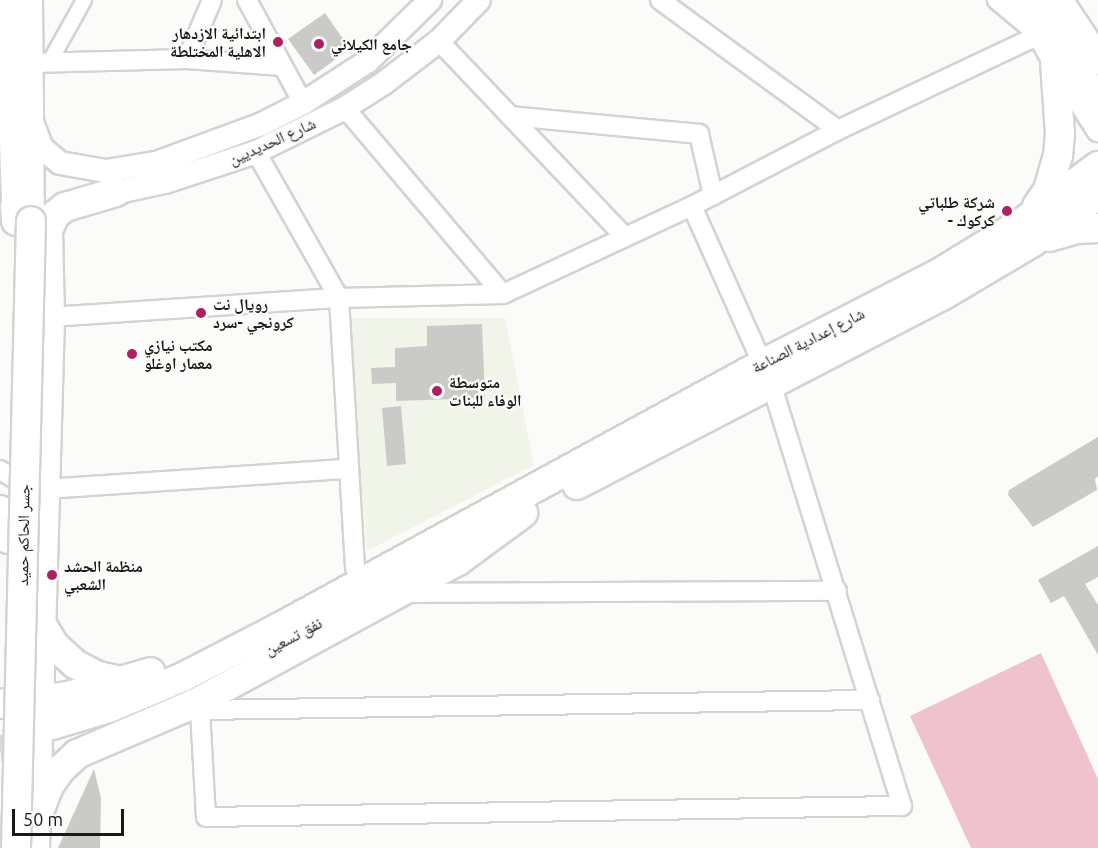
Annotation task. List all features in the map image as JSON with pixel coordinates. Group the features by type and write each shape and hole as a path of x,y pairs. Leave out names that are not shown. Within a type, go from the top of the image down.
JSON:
{"main road":[{"path":"8,0 19,210"},
{"path":"14,125 39,63 29,0"},
{"path":"1033,0 1098,102"},
{"path":"1058,0 1098,60"},
{"path":"1055,63 1060,126 1058,156 1048,190 1030,231 1098,228"},
{"name":"شارع إعدادية الصناعة","path":"1030,231 1098,166"},
{"path":"35,848 35,820 48,722 41,623 50,316 48,230 55,215 65,207 116,192"},
{"name":"شارع إعدادية الصناعة","path":"516,506 768,374 941,272 1030,231 1098,195"},
{"name":"جسر الحاكم حميد","path":"0,836 19,210"},
{"name":"جسر الحاكم حميد","path":"16,848 19,210"},
{"path":"0,704 48,722 124,681 206,648 442,523 516,506"},
{"path":"35,820 49,786 62,768 77,754 198,707 458,561 516,506"},
{"name":"نفق تسعين","path":"48,722 109,708 183,677 516,506"},
{"path":"0,510 8,539"},
{"path":"41,623 55,646 75,664 98,676 124,681"}],"street":[{"path":"39,63 84,0"},
{"path":"187,59 212,0"},
{"path":"247,0 303,103"},
{"name":"شارع الحديديين","path":"14,125 48,156 72,167 106,171 156,163 262,124 303,103 368,61 430,0"},
{"name":"شارع الحديديين","path":"19,210 165,182 256,152 345,108 384,83 439,41 479,0"},
{"path":"660,0 838,130"},
{"path":"998,0 1039,35"},
{"path":"1019,0 1055,63 1098,130"},
{"path":"1071,0 1098,42"},
{"path":"50,316 339,298 502,294 692,206 838,130 1039,35"},
{"path":"439,41 625,237"},
{"path":"39,63 187,59 282,66"},
{"path":"368,61 384,83"},
{"path":"345,108 502,294"},
{"path":"510,116 699,134 713,195"},
{"path":"256,152 339,298 355,568"},
{"path":"692,206 768,374 837,591 870,700 902,806 206,817 198,707 870,700"},
{"path":"0,470 22,483 45,489 348,469"},
{"path":"399,593 837,591"}],"shaded area":[{"name":"متوسطة الوفاء للبنات","path":"348,318 505,318 534,465 367,551"},
{"path":"1041,653 1098,779 1098,848 971,848 910,716"}],"building":[{"name":"جامع الكيلاني","path":"325,13 350,49 314,75 288,39"},
{"path":"482,324 485,398 396,401 396,383 372,384 371,368 395,367 395,348 427,346 427,326"},
{"path":"401,406 406,464 387,466 382,408"},
{"path":"1098,437 1098,476 1095,479 1097,490 1033,527 1008,495 1009,490"},
{"path":"1098,546 1098,577 1085,584 1098,605 1098,655 1064,596 1051,603 1038,580"},
{"path":"94,769 101,798 100,848 58,848"}],"tunnel":[{"path":"0,749 54,743"}],"place":[{"name":"ابتدائية الازدهار الاهلية المختلطة","path":"278,42"},
{"name":"جامع الكيلاني","path":"319,44"},
{"name":"شركة طلباتي - كركوك","path":"1007,211"},
{"name":"رويال نت كرونجي -سرد","path":"201,313"},
{"name":"مكتب نيازي معمار اوغلو","path":"132,354"},
{"name":"متوسطة الوفاء للبنات","path":"437,391"},
{"name":"منظمة الحشد الشعبي","path":"52,575"}]}
